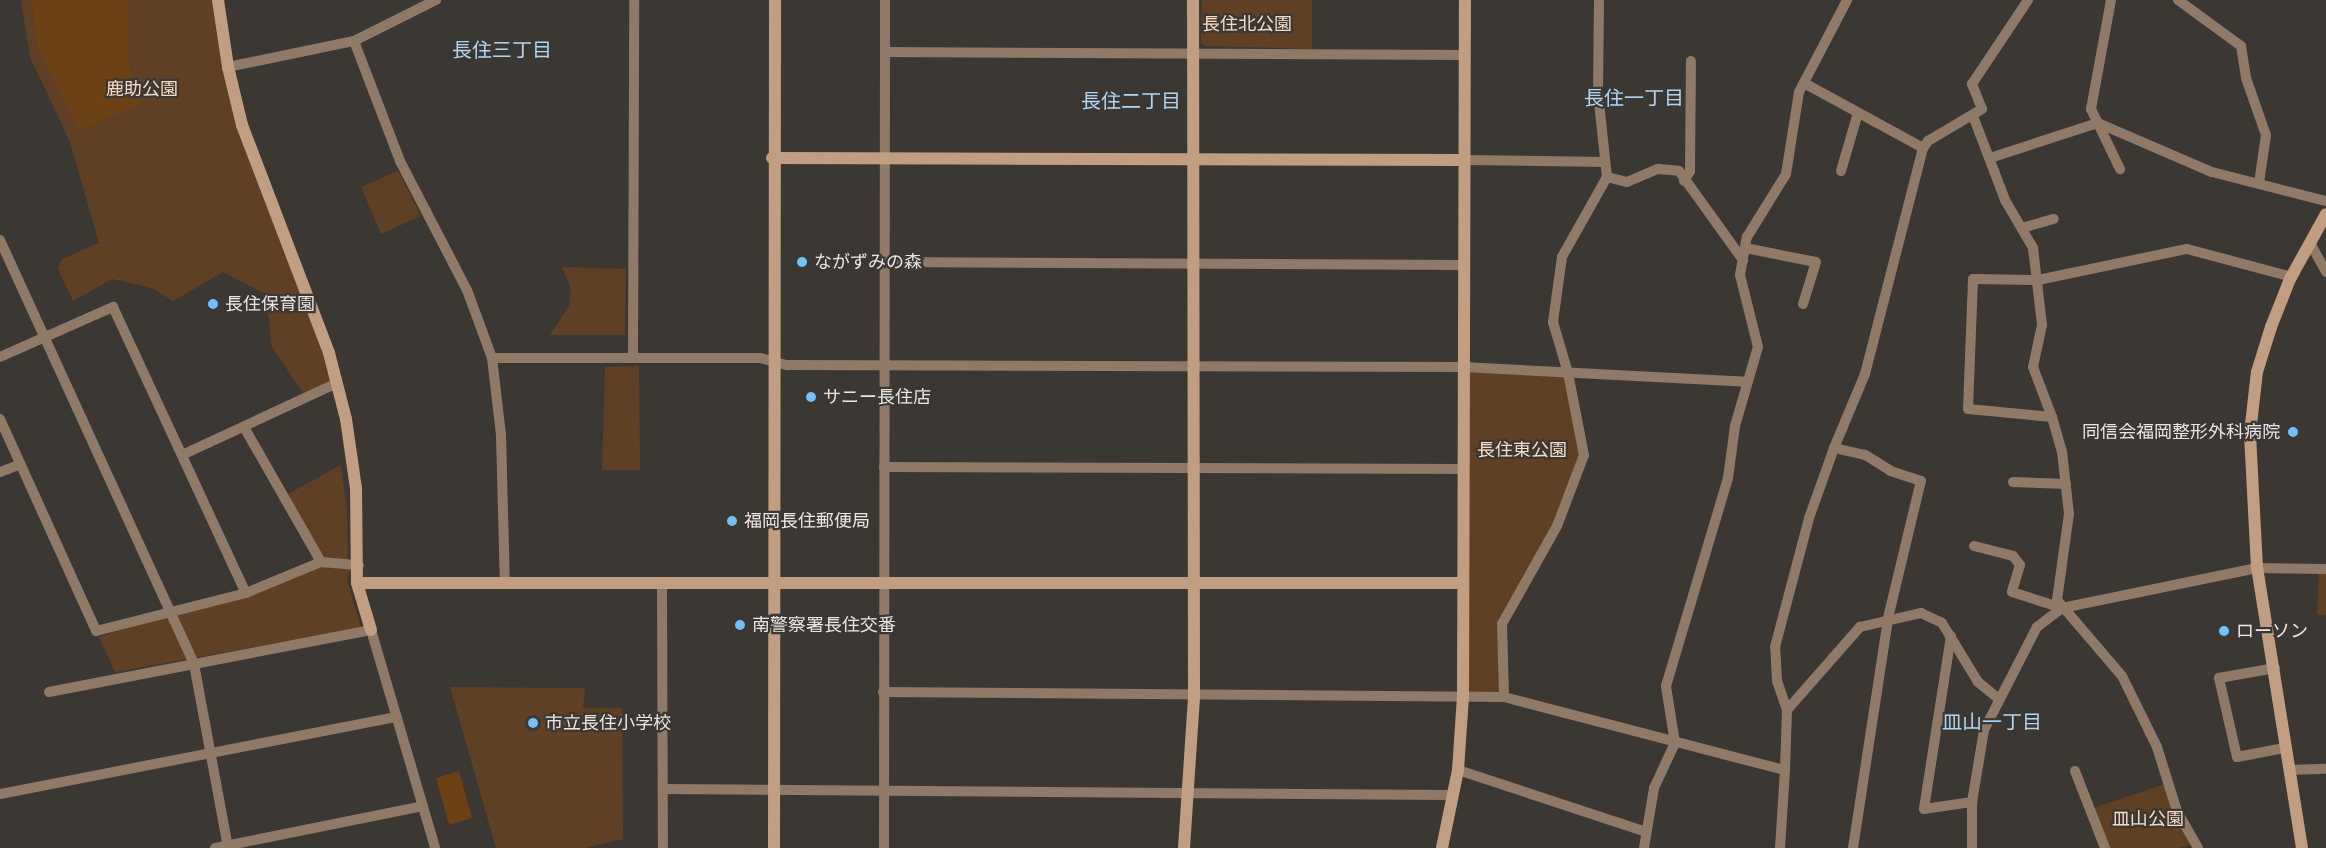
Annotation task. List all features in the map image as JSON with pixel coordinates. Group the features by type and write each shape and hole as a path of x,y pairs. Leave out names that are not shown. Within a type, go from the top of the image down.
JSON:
{"street":[{"path":"219,0 228,67 242,125 329,352 356,488 359,565 357,583 435,848"},
{"path":"228,67 354,41 436,0"},
{"path":"633,357 634,0"},
{"path":"774,848 772,158 775,0"},
{"path":"884,848 882,582 885,0"},
{"path":"1184,848 1194,697 1193,0"},
{"path":"1442,848 1458,770 1463,697 1465,0"},
{"path":"1504,697 1502,624 1557,526 1584,455 1568,373 1553,322 1562,257 1607,177 1598,93 1599,0"},
{"path":"1644,848 1644,831 1654,788 1675,743 1666,686 1728,478 1735,426 1758,347 1740,275 1747,237 1786,174 1804,83 1847,0"},
{"path":"1780,848 1787,710 1777,681 1775,647 1809,518 1834,448 1865,374 1923,148 1928,141 1982,109 1972,84 2028,0"},
{"path":"2111,0 2091,109 2120,169"},
{"path":"2178,0 2241,46 2246,78 2266,135 2259,183"},
{"path":"354,41 400,161 467,290 492,358 501,435 505,584"},
{"path":"885,52 1464,55"},
{"path":"1684,181 1690,171 1691,61"},
{"path":"1804,83 1923,148"},
{"path":"1841,171 1858,113"},
{"path":"1973,116 2005,200 2033,248 2042,325 2033,367 2052,417 2062,452 2069,513 2057,600 2122,676 2157,747 2177,811 2198,848"},
{"path":"1990,158 2098,123 2212,172 2326,201"},
{"path":"772,158 1194,158 1605,162"},
{"path":"1607,177 1627,182 1658,169 1679,171 1743,260"},
{"path":"2302,848 2284,748 2275,668 2257,568 2251,479 2253,396 2271,327 2292,277 2326,214"},
{"path":"2022,228 2054,219"},
{"path":"2310,243 2326,272"},
{"path":"2,248 194,664 228,847"},
{"path":"1745,248 1816,262 1803,304"},
{"path":"2052,417 1968,409 1973,279 2038,280 2187,249 2292,277"},
{"path":"884,262 1463,265"},
{"path":"0,357 113,306 246,593"},
{"path":"492,358 760,358 773,362 883,365 1463,367 1748,382"},
{"path":"182,455 336,383"},
{"path":"0,419 96,631 246,593 321,562 359,565"},
{"path":"244,428 321,562"},
{"path":"1834,448 1865,455 1891,471 1921,481 1888,618 1853,848"},
{"path":"0,472 21,464"},
{"path":"884,467 1462,469"},
{"path":"2013,482 2066,484"},
{"path":"1974,546 2013,556 2020,565 2012,592 2062,608"},
{"path":"1972,848 1972,802 1984,730 1998,698 2037,627 2062,608 2257,568 2326,569"},
{"path":"357,583 662,585 882,582 1193,585 1463,583"},
{"path":"662,585 663,848"},
{"path":"1787,710 1860,627 1888,618 1921,613 1942,623 1978,682 1998,698"},
{"path":"49,692 371,630"},
{"path":"1951,636 1924,809 1972,802"},
{"path":"2275,668 2219,678 2237,757 2284,748"},
{"path":"883,692 1194,697 1504,697 1785,770"},
{"path":"0,794 211,755 396,717"},
{"path":"2289,770 2326,769"},
{"path":"1458,770 1644,831"},
{"path":"2075,771 2105,848"},
{"path":"663,789 1453,795"},
{"path":"215,848 423,806"}],"green space":[{"name":"鹿助公園","path":"21,0 218,0 228,67 337,383 306,398 271,345 267,295 223,272 173,301 152,288 112,279 73,301 58,269 62,259 99,243 70,142 30,57"},
{"name":"長住北公園","path":"1202,0 1312,0 1312,49 1206,46 1201,43"},
{"path":"398,171 421,216 381,234 361,187"},
{"path":"562,267 626,269 625,335 550,335 569,306 571,289"},
{"path":"639,366 640,470 602,470 605,367"},
{"name":"長住東公園","path":"1463,367 1568,373 1584,455 1557,526 1502,624 1504,697 1463,697"},
{"path":"341,465 347,510 348,560 323,558 286,495"},
{"path":"322,564 350,568 347,580 361,628 115,672 99,637"},
{"path":"2319,573 2326,573 2326,615 2317,615"},
{"path":"450,687 585,688 583,708 622,708 623,839 585,848 496,848"},
{"name":"皿山公園","path":"2168,783 2195,843 2179,848 2105,848 2090,809"}],"shaded area":[{"path":"32,0 127,0 130,83 140,103 80,131 38,47"},
{"path":"459,771 472,818 449,825 436,778"}],"place":[{"name":"ながずみの森","path":"802,262"},
{"name":"長住保育園","path":"213,304"},
{"name":"サニー長住店","path":"811,397"},
{"name":"同信会福岡整形外科病院","path":"2293,432"},
{"name":"福岡長住郵便局","path":"732,521"},
{"name":"南警察署長住交番","path":"740,625"},
{"name":"ローソン","path":"2224,631"},
{"name":"市立長住小学校","path":"533,723"}],"district":[{"name":"長住三丁目","path":"502,49"},
{"name":"長住一丁目","path":"1634,97"},
{"name":"長住二丁目","path":"1131,100"},
{"name":"皿山一丁目","path":"1992,721"}]}
